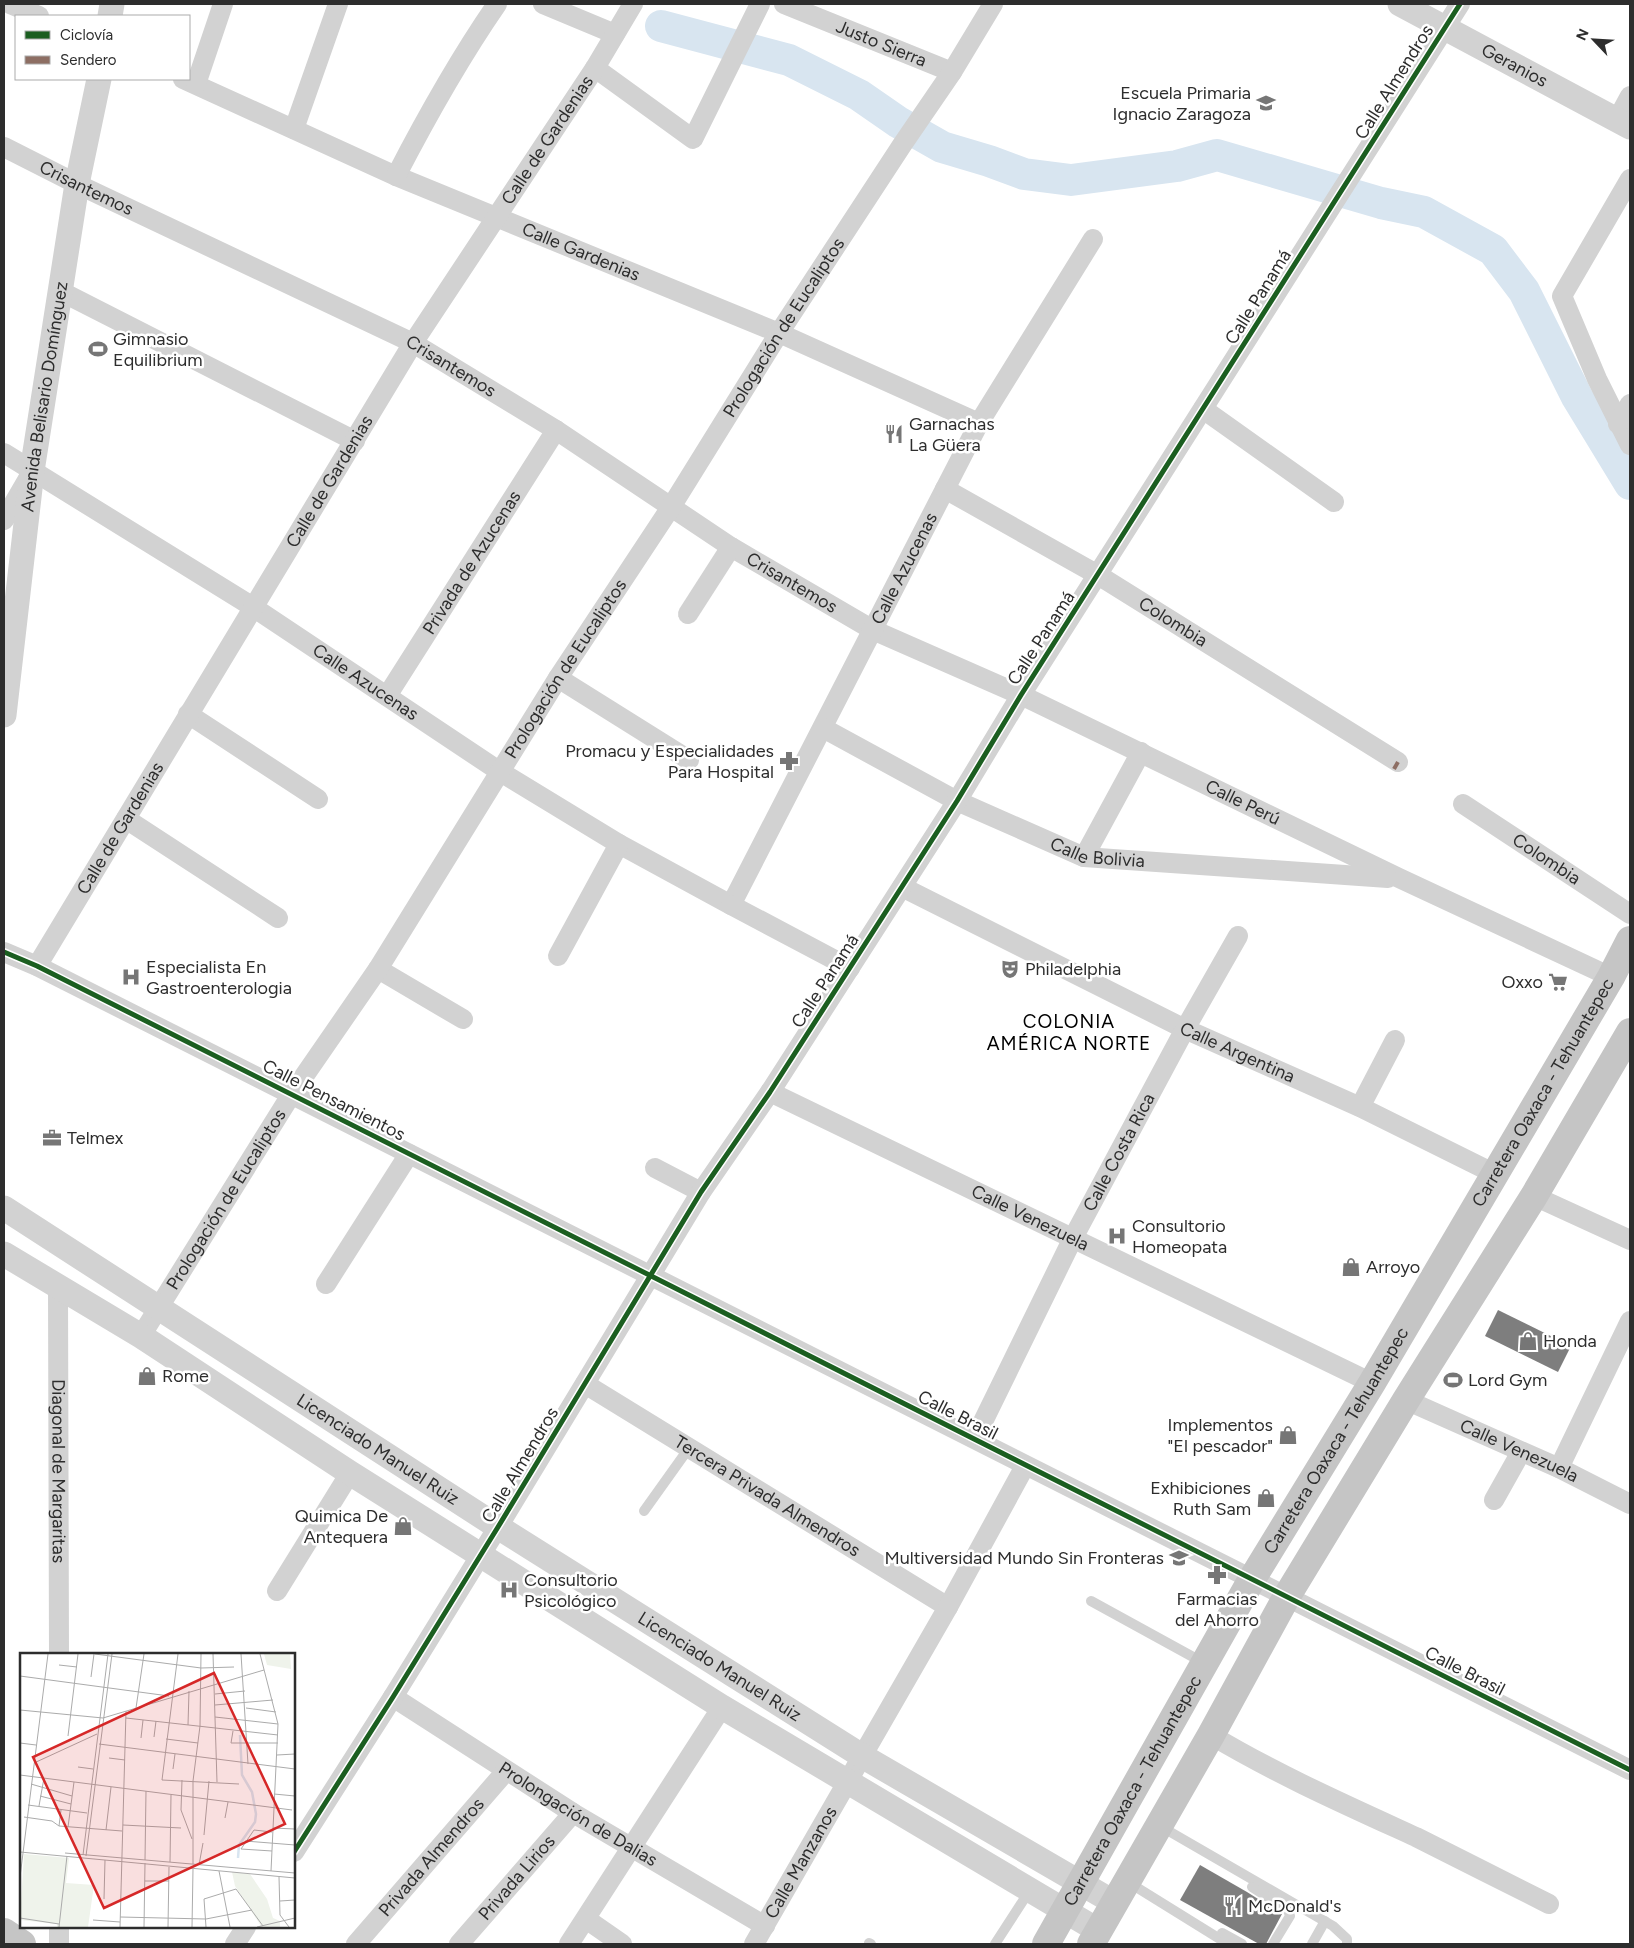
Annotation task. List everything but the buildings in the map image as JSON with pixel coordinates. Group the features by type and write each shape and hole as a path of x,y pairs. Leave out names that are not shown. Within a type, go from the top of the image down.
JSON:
{"main road":[{"name":"Carretera Oaxaca - Tehuantepec","path":"1046,1944 1252,1579 1372,1384 1611,977 1630,940"},
{"path":"1095,1938 1211,1735 1287,1596 1406,1400 1534,1196 1630,1032"},
{"path":"4,1932 22,1944"}],"street":[{"path":"10,4 37,15"},
{"path":"190,80 223,4"},
{"path":"294,129 338,4"},
{"path":"396,176 430,111 496,4"},
{"path":"544,4 615,34"},
{"name":"Calle de Gardenias","path":"37,966 413,343 595,68 633,4"},
{"path":"595,68 693,139 760,4"},
{"name":"Justo Sierra","path":"784,4 952,72"},
{"name":"Prologación de Eucaliptos","path":"141,1336 291,1095 378,969 558,678 670,507 779,333 952,72 993,4"},
{"name":"Geranios","path":"1400,4 1623,124"},
{"name":"Calle Almendros","path":"1336,200 1460,4"},
{"name":"Avenida Belisario Domínguez","path":"4,716 32,471 77,184 99,80"},
{"name":"Calle Gardenias","path":"189,82 396,176 779,333 979,423"},
{"path":"1623,124 1630,96"},
{"name":"Crisantemos","path":"4,147 77,184 413,343 556,430 732,548 873,630"},
{"path":"1630,179 1562,296 1618,424 1630,445"},
{"name":"Calle Panamá","path":"770,1092 957,801 1021,694 1336,200"},
{"name":"Calle Azucenas","path":"730,905 979,423 1092,239"},
{"path":"60,291 355,441"},
{"path":"1618,424 1630,404"},
{"path":"1203,409 1334,502"},
{"name":"Privada de Azucenas","path":"387,696 556,430"},
{"name":"Calle Azucenas","path":"4,453 253,607 499,771 619,844 850,968"},
{"path":"4,520 32,471"},
{"name":"Colombia","path":"945,489 1098,575 1398,762"},
{"path":"688,614 732,548"},
{"name":"Calle Perú","path":"873,630 1021,694 1399,878 1611,977"},
{"path":"558,678 689,760"},
{"path":"188,714 318,799"},
{"name":"Calle Bolivia","path":"823,728 957,801 1084,857 1399,878"},
{"path":"1084,857 1141,752"},
{"name":"Colombia","path":"1463,804 1630,914"},
{"path":"126,819 278,918"},
{"path":"558,956 619,844"},
{"name":"Calle Argentina","path":"902,887 1185,1029 1360,1107 1495,1174"},
{"name":"Calle Costa Rica","path":"975,1438 1073,1238 1185,1029 1238,936"},
{"name":"Calle Pensamientos","path":"4,952 37,966 650,1275"},
{"path":"378,969 462,1019"},
{"path":"1360,1107 1395,1040"},
{"name":"Calle Almendros","path":"295,1850 498,1527 701,1192 770,1092"},
{"name":"Calle Venezuela","path":"770,1092 1372,1384"},
{"path":"326,1284 409,1154"},
{"path":"655,1168 701,1192"},
{"path":"1534,1196 1630,1240"},
{"name":"Licenciado Manuel Ruiz","path":"4,1208 498,1527 862,1756 1082,1883 1121,1893"},
{"name":"Licenciado Manuel Ruiz","path":"4,1254 141,1336 350,1472 722,1707 1066,1910 1095,1938"},
{"name":"Calle Brasil","path":"650,1275 1630,1770"},
{"name":"Diagonal de Margaritas","path":"58,1287 59,1653"},
{"path":"1559,1468 1630,1321"},
{"name":"Tercera Privada Almendros","path":"585,1384 948,1607"},
{"name":"Calle Venezuela","path":"1406,1400 1559,1468 1630,1504"},
{"path":"1494,1500 1521,1452"},
{"path":"948,1607 1025,1466"},
{"path":"277,1590 350,1472"},
{"name":"Calle Manzanos","path":"754,1944 948,1607"},
{"name":"Prolongación de Dalias","path":"393,1697 573,1813 765,1926"},
{"path":"569,1944 722,1707"},
{"path":"1211,1735 1239,1752 1311,1788 1424,1841 1549,1904"},
{"name":"Privada Almendros","path":"356,1944 506,1771"},
{"name":"Privada Lirios","path":"459,1944 573,1813"},
{"path":"586,1920 622,1944"},
{"path":"59,1928 59,1944"},
{"path":"235,1944 245,1928"}],"lane":[{"path":"644,1510 689,1448"},
{"path":"1091,1601 1205,1664"},
{"path":"1159,1826 1325,1921 1347,1939 1347,1944"},
{"path":"1225,1864 1233,1874 1288,1910 1290,1916 1274,1944"},
{"path":"995,1944 1031,1889"},
{"path":"1121,1893 1182,1916 1198,1919 1242,1944"},
{"path":"1182,1916 1228,1944"},
{"path":"1312,1944 1325,1921"}],"waterway":[{"path":"661,26 789,60 859,95 898,122 942,147 1024,174 1071,180 1177,166 1217,155 1381,203 1424,212 1493,250 1524,291 1577,397 1630,484"}],"marked path":[{"path":"1394,769 1398,762"}],"cycle path":[{"path":"295,1850 498,1527 701,1192 770,1092 957,801 1021,695 1460,4"},
{"path":"4,952 37,966 1630,1770"}],"place":[{"name":"Escuela Primaria Ignacio Zaragoza","path":"1266,103"},
{"name":"Gimnasio Equilibrium","path":"98,349"},
{"name":"Garnachas La Güera","path":"894,434"},
{"name":"Promacu y Especialidades Para Hospital","path":"789,761"},
{"name":"Philadelphia","path":"1010,969"},
{"name":"Especialista En Gastroenterologia","path":"131,977"},
{"name":"Oxxo","path":"1558,982"},
{"name":"Telmex","path":"52,1138"},
{"name":"Consultorio Homeopata","path":"1117,1236"},
{"name":"Arroyo","path":"1351,1267"},
{"name":"Honda","path":"1528,1341"},
{"name":"Rome","path":"147,1376"},
{"name":"Lord Gym","path":"1453,1380"},
{"name":"Implementos \"El pescador\"","path":"1288,1435"},
{"name":"Exhibiciones Ruth Sam","path":"1266,1498"},
{"name":"Quimica De Antequera","path":"403,1526"},
{"name":"Multiversidad Mundo Sin Fronteras","path":"1179,1558"},
{"name":"Farmacias del Ahorro","path":"1217,1575"},
{"name":"Consultorio Psicológico","path":"509,1590"},
{"name":"McDonald's","path":"1233,1906"}],"district":[{"name":"COLONIA AMÉRICA NORTE","path":"1069,1032"}]}
